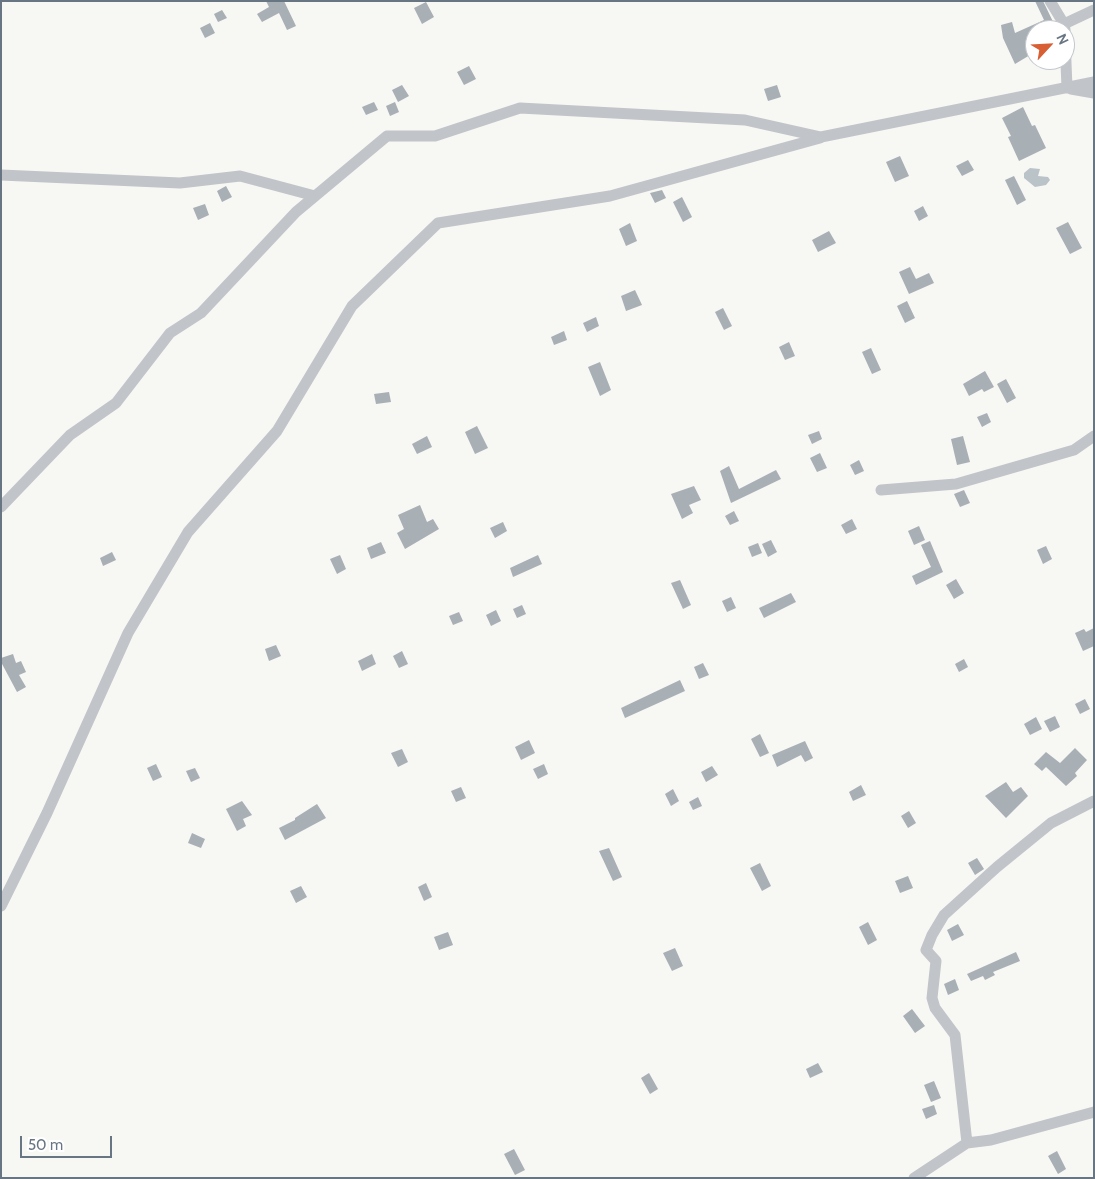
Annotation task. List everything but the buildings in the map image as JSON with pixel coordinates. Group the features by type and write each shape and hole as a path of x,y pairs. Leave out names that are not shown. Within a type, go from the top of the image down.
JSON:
{"street":[{"path":"1050,1 1060,20"},
{"path":"1075,21 1094,10"},
{"path":"1066,70 1067,88"},
{"path":"1,906 47,813 128,632 188,532 277,431 352,306 438,223 610,196 821,137 1094,82"},
{"path":"1067,88 1094,93"},
{"path":"1,507 70,435 116,403 170,333 201,313 296,212 386,136 435,136 520,108 746,120 821,137"},
{"path":"1,175 180,183 240,176 315,196"},
{"path":"881,490 956,484 1074,450 1094,436"},
{"path":"967,1143 955,1035 935,1008 932,998 936,961 926,950 944,915 997,867 1051,823 1094,801"},
{"path":"914,1178 967,1143 991,1140 1094,1112"}],"shaded area":[{"path":"1030,168 1040,169 1038,176 1048,177 1050,180 1046,185 1035,187 1024,178 1024,173"}]}
